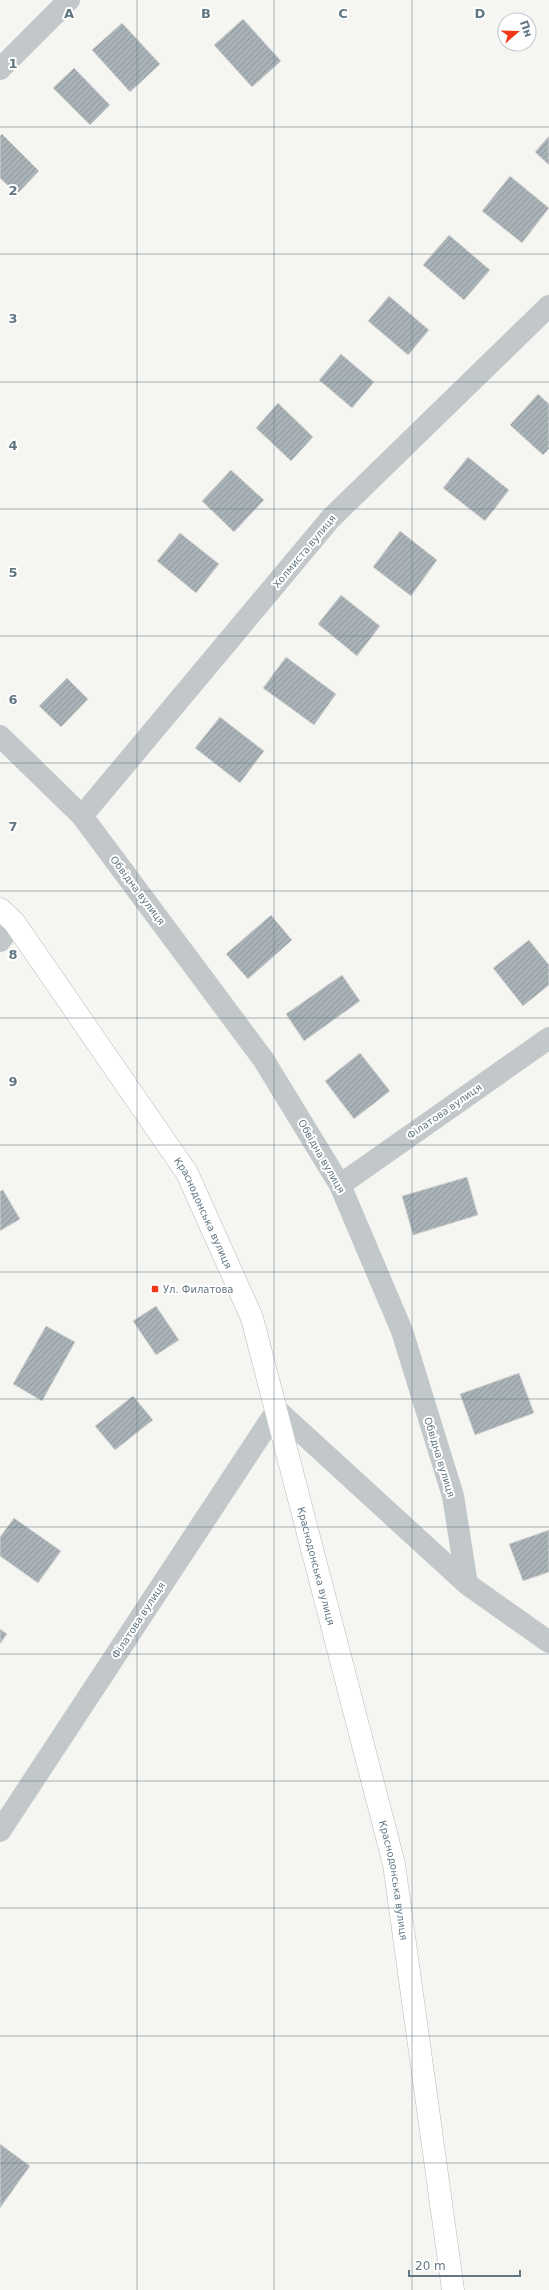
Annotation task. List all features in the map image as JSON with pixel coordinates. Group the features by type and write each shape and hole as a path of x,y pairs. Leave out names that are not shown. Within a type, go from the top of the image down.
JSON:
{"main road":[{"name":"Краснодонська вулиця","path":"7,916 188,1173 252,1318 394,1864 453,2290"}],"street":[{"path":"0,69 69,0"},
{"name":"Холмиста вулиця","path":"82,816 331,518 549,306"},
{"name":"Обвідна вулиця","path":"0,736 82,816 263,1059 340,1185 404,1339 453,1496 467,1584"},
{"path":"0,941 7,916"},
{"name":"Філатова вулиця","path":"340,1185 549,1038"},
{"path":"277,1410 467,1584 549,1642"},
{"name":"Філатова вулиця","path":"0,1831 277,1410"}],"building":[{"path":"243,19 281,61 252,87 214,45"},
{"path":"122,23 160,64 130,92 92,50"},
{"path":"74,68 110,105 90,125 53,88"},
{"path":"2,134 39,171 17,194 0,178 0,136"},
{"path":"549,136 549,165 535,152"},
{"path":"510,176 549,208 522,243 482,211"},
{"path":"449,235 490,270 464,300 423,265"},
{"path":"389,296 429,330 408,355 368,321"},
{"path":"341,354 374,382 352,408 319,380"},
{"path":"538,394 549,404 549,449 543,455 510,425"},
{"path":"278,403 313,437 291,461 256,428"},
{"path":"468,457 509,490 485,521 443,488"},
{"path":"231,470 264,500 234,532 202,501"},
{"path":"400,531 437,560 411,596 373,567"},
{"path":"180,533 219,564 196,593 157,561"},
{"path":"341,595 380,626 357,656 318,624"},
{"path":"286,657 336,694 314,725 263,688"},
{"path":"67,678 88,699 61,727 39,706"},
{"path":"220,717 264,751 240,783 195,748"},
{"path":"271,915 292,940 248,979 226,954"},
{"path":"529,940 549,965 549,985 523,1006 493,968"},
{"path":"342,975 360,1001 304,1041 286,1014"},
{"path":"360,1053 390,1091 354,1119 325,1081"},
{"path":"467,1177 478,1215 413,1235 402,1196"},
{"path":"3,1190 20,1219 0,1231 0,1191"},
{"path":"156,1306 179,1340 156,1355 133,1321"},
{"path":"46,1326 75,1342 42,1401 13,1384"},
{"path":"519,1373 534,1413 475,1435 460,1394"},
{"path":"133,1396 153,1420 115,1450 95,1426"},
{"path":"14,1518 61,1551 38,1583 0,1556 0,1537"},
{"path":"549,1530 549,1572 523,1581 509,1544"},
{"path":"0,1629 7,1634 0,1644"},
{"path":"0,2144 30,2166 0,2208"}],"place":[{"name":"Ул. Филатова","path":"155,1289"}]}
